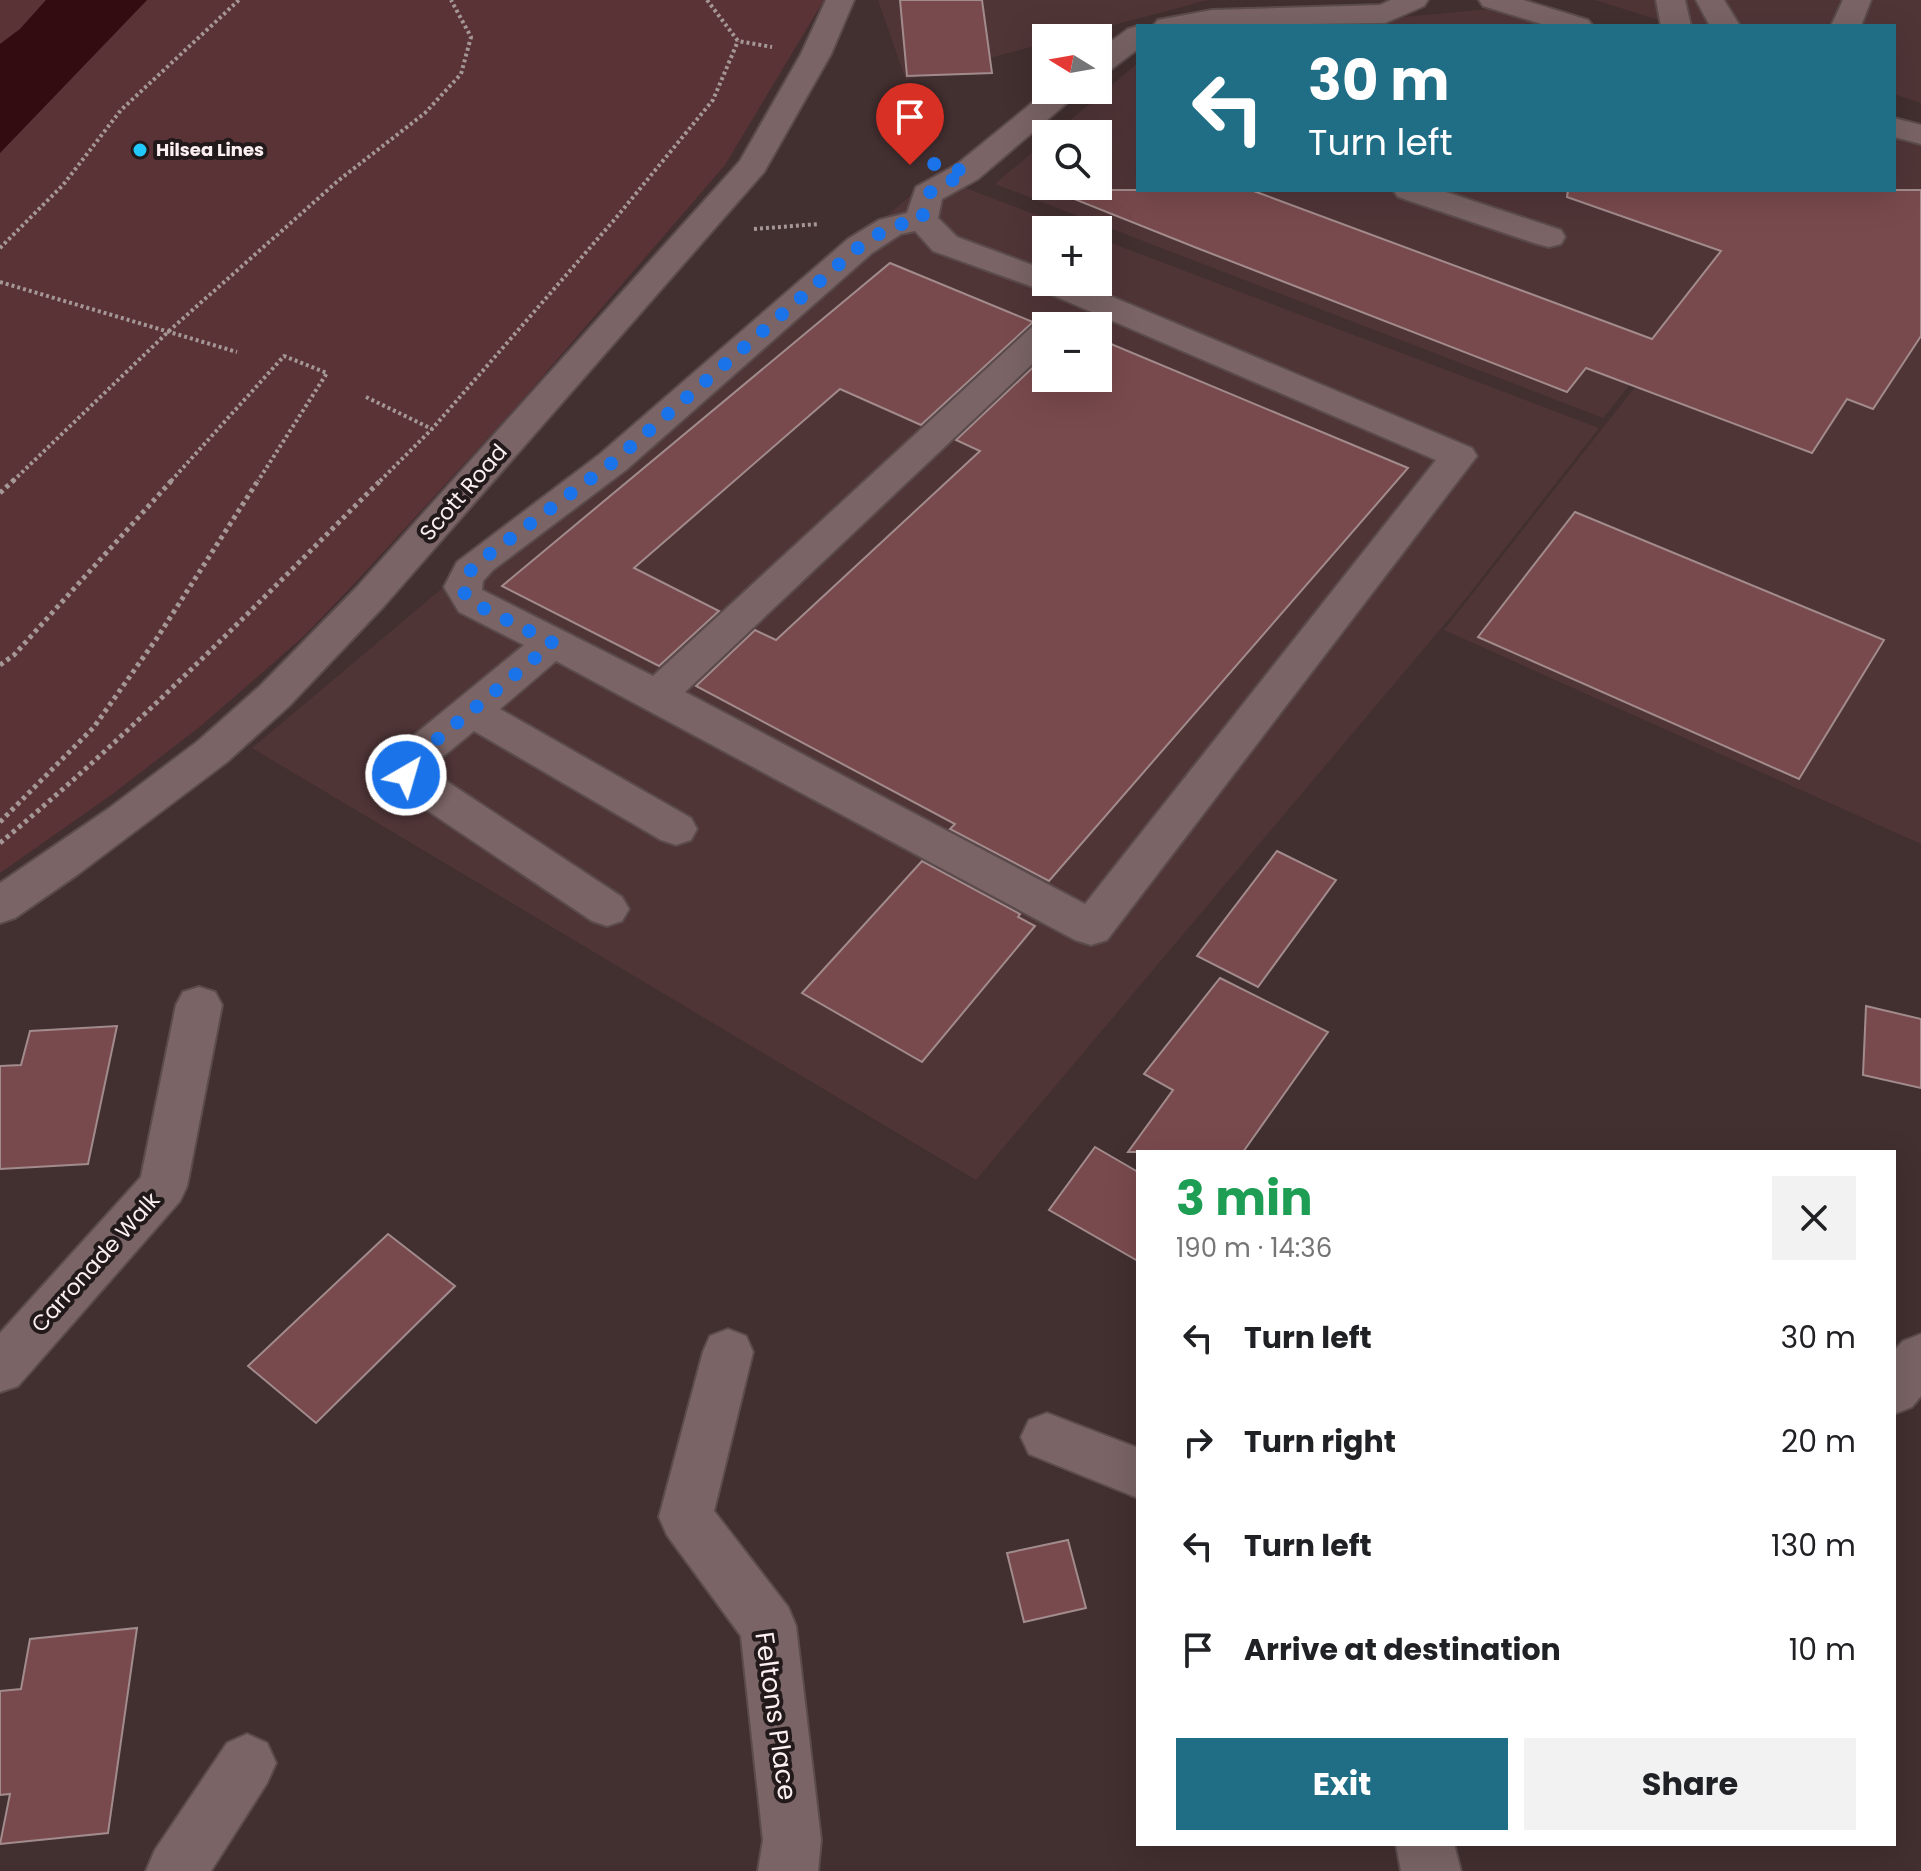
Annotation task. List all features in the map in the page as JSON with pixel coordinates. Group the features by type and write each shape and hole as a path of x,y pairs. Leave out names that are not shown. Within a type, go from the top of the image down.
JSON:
{"street":[{"name":"Scott Road","path":"0,906 162,792 242,726 297,674 448,511 753,165 816,54 840,0"},
{"path":"1175,24 1229,9 1385,14 1414,0"},
{"path":"1493,0 1571,24"},
{"path":"1670,0 1676,24"},
{"path":"1710,0 1724,24"},
{"path":"1847,24 1857,0"},
{"path":"1112,54 1136,36"},
{"path":"922,219 927,194 967,172 1050,104"},
{"path":"1896,128 1921,135"},
{"path":"1422,192 1489,202 1549,237"},
{"path":"922,219 945,244 1032,276"},
{"path":"922,219 890,227 860,246 613,462 480,561 464,578 464,596 657,695 1091,928 1459,456 1084,296 1067,312"},
{"path":"657,695 1032,345"},
{"path":"553,643 411,761 406,775 607,909"},
{"path":"472,711 676,829"},
{"name":"Carronade Walk","path":"0,1369 163,1186 199,1005"},
{"name":"Feltons Place","path":"728,1352 686,1517 768,1626 792,1840 788,1871"},
{"path":"1896,1388 1921,1357"},
{"path":"1047,1437 1136,1472"},
{"path":"176,1871 247,1763"},
{"path":"1425,1846 1431,1871"}],"path":[{"path":"0,248 63,185 121,110 239,0"},
{"path":"0,493 170,330 339,180 425,113 461,74 471,37 451,0"},
{"path":"707,0 738,41 816,54"},
{"path":"0,843 53,799 231,630 432,429 615,219 713,100 738,41"},
{"path":"697,226 719,231 820,224"},
{"path":"0,282 237,352"},
{"path":"0,665 14,655 284,356 327,373 157,638 94,727 0,822"},
{"path":"366,397 432,429"}],"shaded area":[{"path":"0,0 46,0 20,29 0,44"},
{"path":"46,0 147,0 0,153 0,44 20,29"},
{"path":"147,0 824,0 725,165 517,406 355,583 304,636 202,725 114,793 0,873 0,153"},
{"path":"878,0 1208,0 1112,26 1032,24 1032,47 906,80"},
{"path":"1595,0 1921,0 1921,103 1896,95 1896,24 1672,24"},
{"path":"1489,9 1538,24 1328,24"},
{"path":"1136,65 1136,192 1785,192 1603,418 1112,229 1112,216 1078,216 1037,200 1112,200 1112,120 1071,120 1089,104 1112,104 1112,85"},
{"path":"1896,134 1921,142 1921,844 1444,630 1788,192 1896,192"},
{"path":"1032,153 1032,198 995,184"},
{"path":"934,176 1039,216 1032,216 1032,296 1112,296 1112,243 1599,428 1459,607 976,1180 252,748"}],"building":[{"path":"900,0 982,0 992,73 907,76"},
{"path":"1112,190 1256,192 1652,339 1721,251 1567,197 1568,192 1921,190 1921,336 1873,409 1847,399 1812,453 1586,368 1567,392 1077,200 1112,200"},
{"path":"890,263 1032,322 921,425 840,389 634,568 719,611 659,666 502,586"},
{"path":"1112,344 1408,468 1049,881 950,829 955,824 696,686 755,630 776,640 980,451 956,440 1032,368 1032,392 1112,392"},
{"path":"1575,512 1884,640 1799,779 1478,637"},
{"path":"1277,851 1336,880 1258,987 1197,956"},
{"path":"922,861 1020,914 1018,917 1035,926 922,1062 802,993"},
{"path":"1220,978 1328,1032 1244,1150 1128,1152 1173,1090 1144,1074"},
{"path":"1866,1006 1921,1019 1921,1088 1863,1075"},
{"path":"117,1026 88,1164 0,1169 0,1066 21,1065 30,1031"},
{"path":"1095,1147 1136,1171 1136,1260 1049,1210"},
{"path":"388,1234 455,1286 316,1423 248,1366"},
{"path":"1068,1540 1086,1608 1024,1622 1007,1553"},
{"path":"137,1628 108,1833 0,1844 10,1794 0,1795 0,1691 21,1689 30,1639"}],"place":[{"name":"Hilsea Lines","path":"140,150"}],"route":[{"path":"406,775 411,761 553,643 473,603 464,596 464,578 480,561 613,462 860,246 890,227 922,219 927,194 967,172 935,164 910,165"}]}
